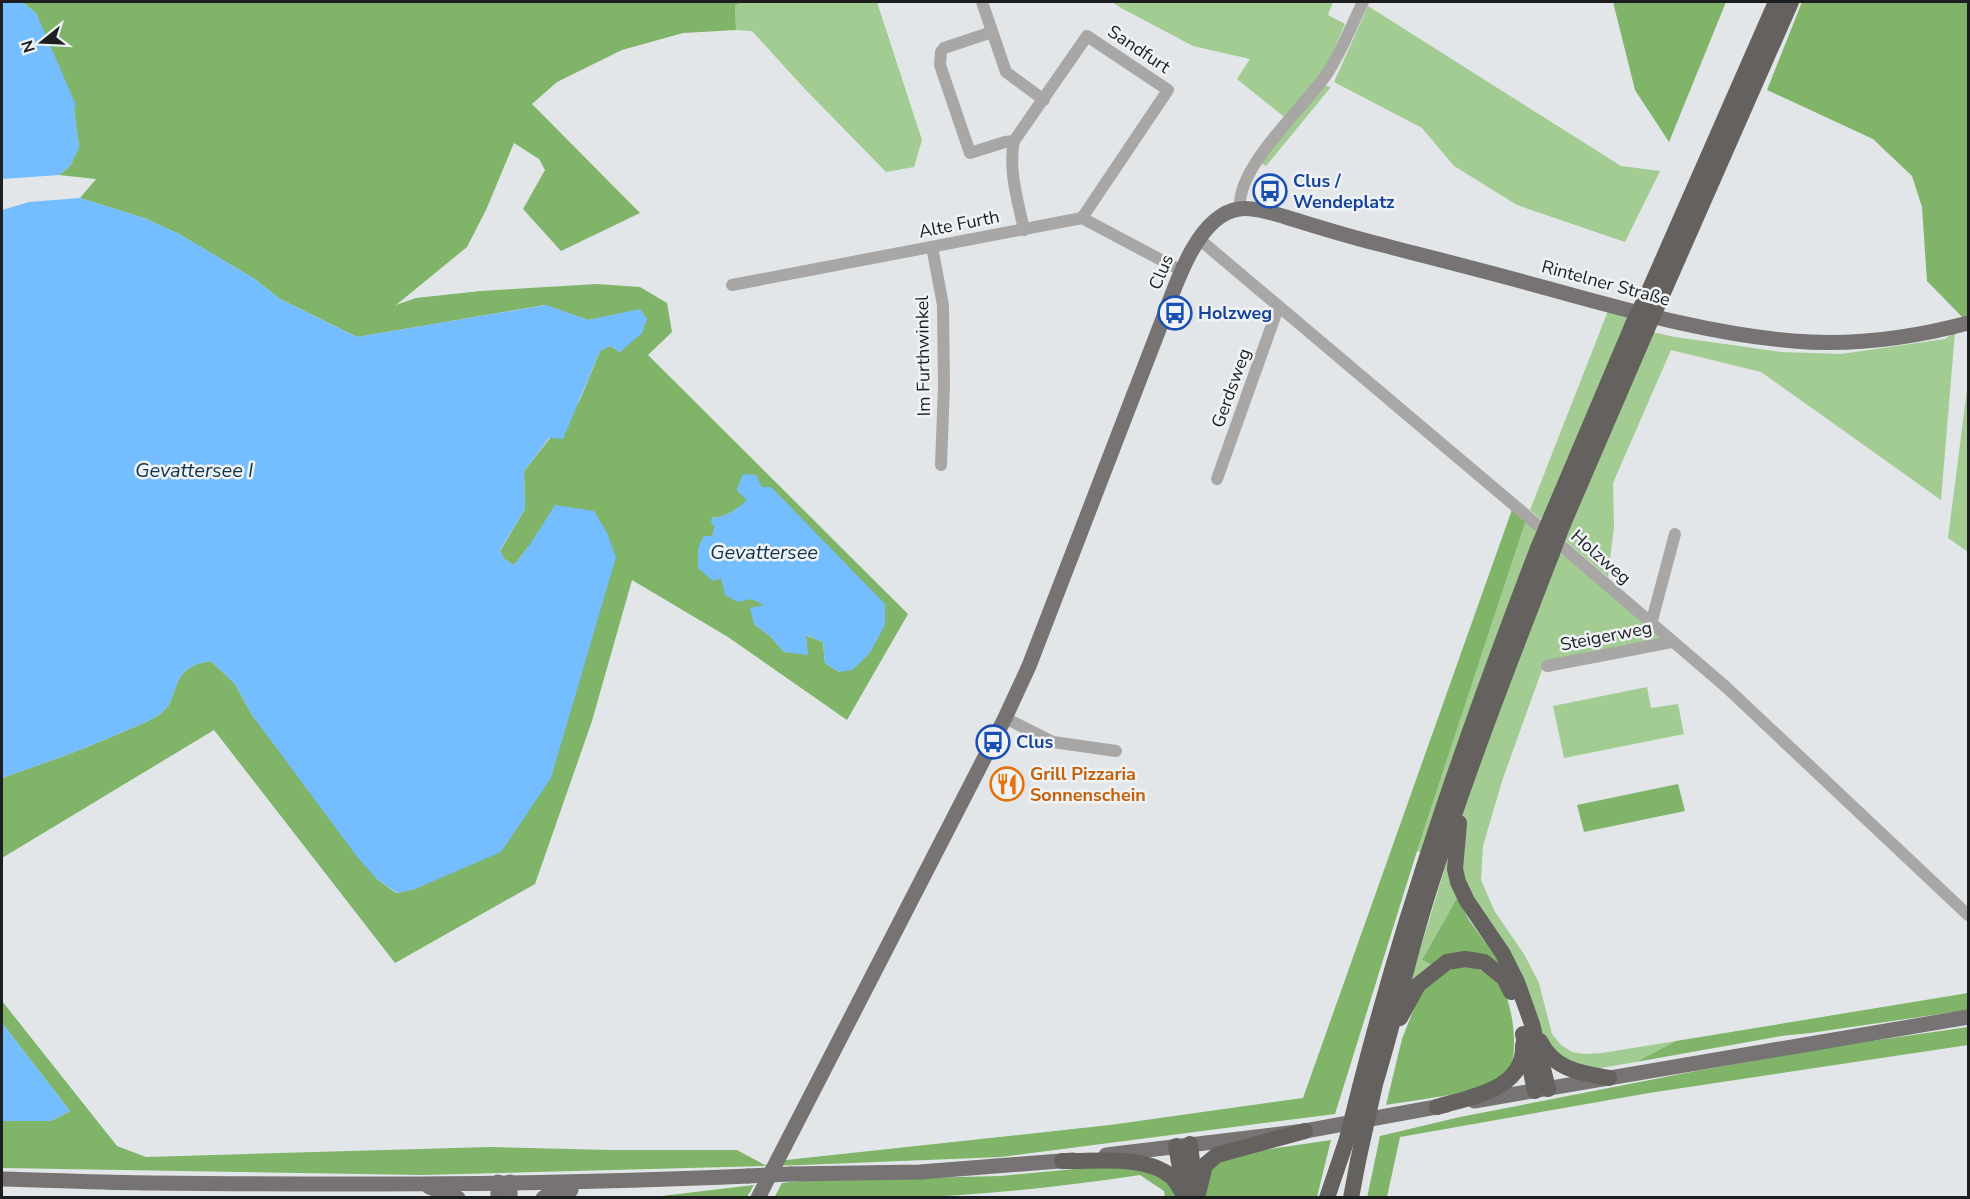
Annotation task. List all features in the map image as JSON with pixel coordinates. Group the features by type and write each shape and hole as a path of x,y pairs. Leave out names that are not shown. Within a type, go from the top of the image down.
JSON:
{"highway":[{"path":"1337,1197 1367,1085 1381,1003 1445,799 1482,694 1655,293 1776,2"},
{"path":"1655,293 1791,2"},
{"path":"1386,1049 1400,986 1423,910 1545,550"},
{"path":"1463,789 1455,857 1458,882 1467,901 1496,943 1512,972 1542,1090"},
{"path":"1351,1197 1347,1139 1367,1085 1406,1004 1418,985 1447,962 1465,959 1484,962 1496,970 1504,978 1527,1025 1544,1049 1560,1065 1579,1073 1609,1078"},
{"path":"1437,1107 1507,1082 1520,1062 1527,1025"},
{"path":"1191,1197 1205,1165 1217,1155 1305,1131"},
{"path":"1183,1145 1191,1197"},
{"path":"1062,1161 1144,1162 1174,1179 1191,1197"},
{"path":"1327,1197 1347,1162"}],"main road":[{"name":"Clus","path":"758,1197 1005,718 1029,666 1180,270 1211,224 1226,213 1240,208"},
{"name":"Rintelner Straße","path":"1240,208 1270,213 1610,306 1714,331 1795,341 1829,342 1892,338 1968,323"},
{"path":"2,1179 160,1183 420,1184 504,1190 589,1183 791,1174 920,1172 1062,1161 1305,1131 1968,1017"},
{"path":"543,1197 551,1193 577,1189 589,1183"},
{"path":"420,1184 458,1197"}],"street":[{"path":"982,2 1006,72 1044,100"},
{"path":"1240,208 1239,200 1253,166 1323,78 1363,2"},
{"path":"992,32 944,48 941,52 940,65 970,153 1014,141 1012,171 1024,230"},
{"name":"Sandfurt","path":"1014,141 1088,36 1168,90 1082,218"},
{"path":"1082,218 1180,270"},
{"name":"Alte Furth","path":"732,285 1082,218"},
{"name":"Holzweg","path":"1199,239 1527,516 1796,751 1968,915"},
{"name":"Im Furthwinkel","path":"932,247 943,305 944,386 941,465"},
{"name":"Gerdsweg","path":"1217,479 1278,308"},
{"path":"1651,624 1674,534"},
{"name":"Steigerweg","path":"1547,666 1672,642"},
{"path":"1005,718 1053,742 1116,752"}],"green space":[{"path":"22,2 743,2 735,5 736,30 683,33 622,50 557,82 532,104 640,213 561,251 523,209 545,170 539,159 514,143 486,210 467,247 396,305 416,298 481,291 597,284 640,287 667,303 672,332 648,355 908,614 847,720 728,637 632,580 592,721 535,884 395,963 214,730 2,858 2,778 81,750 154,718 170,702 180,677 186,670 211,661 235,684 252,715 377,879 396,893 415,889 529,546 514,565 504,559 500,551 525,509 524,471 580,400 600,351 610,346 620,352 625,347 639,310 588,320 545,305 357,337 280,299 253,278 179,234 144,218 80,198 96,179 59,175 70,166 79,147 74,109 36,13","holes":["743,475 762,487 839,672 825,663 823,642 805,635 807,654 784,652 771,637 754,624 766,605 751,599 721,578 704,536 712,536 715,527 712,518 731,512 748,500 737,490"]},
{"path":"743,2 877,2 922,140 914,167 886,172 752,31 736,30 735,4"},
{"path":"1112,2 1333,2 1328,15 1345,24 1319,84 1331,87 1266,166 1257,161 1288,120 1237,79 1250,59 1193,46"},
{"path":"1613,2 1726,2 1669,142 1635,90"},
{"path":"1802,2 1968,2 1968,323 1927,281 1922,207 1912,176 1873,139 1767,90"},
{"path":"1368,6 1621,166 1660,171 1625,242 1517,205 1454,166 1422,128 1334,82"},
{"path":"1608,311 1629,317 1543,521 1530,510"},
{"path":"1652,332 1781,352 1841,354 1945,339 1955,332 1941,500 1761,372 1671,350 1613,483 1614,526 1608,577 1565,540"},
{"path":"1968,382 1968,552 1948,538"},
{"path":"1514,504 1528,514 1417,851 1335,1114 1001,1157 802,1165 422,1175 2,1168 2,1121 51,1121 70,1111 2,1023 2,1001 117,1146 146,1157 490,1147 737,1150 765,1165 777,1161 1110,1125 1303,1098"},
{"path":"1528,514 1672,641 1543,667 1502,781 1483,846 1481,880 1495,912 1524,954 1539,983 1552,1034 1561,1045 1572,1052 1584,1054 1676,1041 1636,1062 1601,1068 1580,1067 1556,1056 1507,973 1457,898 1422,960 1432,965 1407,993 1447,861 1417,851"},
{"path":"1647,687 1651,708 1678,704 1684,734 1564,758 1553,706"},
{"path":"1678,784 1685,811 1584,832 1577,805"},
{"path":"1457,898 1469,920 1507,973 1495,965 1432,965 1422,960"},
{"path":"1458,965 1485,972 1499,983 1504,991 1513,1029 1511,1067 1506,1075 1483,1087 1386,1105 1402,1039 1423,986"},
{"path":"1968,993 1968,1010 1781,1036 1636,1062 1676,1041"},
{"path":"1968,1027 1968,1045 1649,1093 1400,1137 1387,1197 1367,1198 1380,1136 1460,1117 1696,1071 1837,1046"},
{"path":"1331,1140 1317,1197 1204,1197 1210,1167 1229,1155"},
{"path":"1128,1164 1167,1178 1180,1197 1165,1197 1164,1191 1140,1175 1052,1187 933,1197 774,1198 782,1183 800,1181 1000,1176"},
{"path":"754,1185 747,1197 653,1197"}],"water":[{"path":"2,2 22,2 36,13 76,105 74,109 79,147 70,166 59,175 2,179"},
{"name":"Gevattersee I","path":"80,198 144,218 179,234 253,278 280,299 357,337 546,305 588,320 640,309 647,319 642,333 620,352 610,346 600,351 563,439 549,438 524,471 525,509 500,550 504,559 514,565 555,505 594,511 607,533 616,557 551,778 501,852 415,889 397,893 377,879 358,858 252,715 235,684 211,661 186,670 176,685 170,702 154,718 81,750 2,778 2,210 29,202"},
{"name":"Gevattersee","path":"743,474 756,475 762,487 771,487 885,604 885,625 869,654 852,670 839,672 825,663 823,642 806,635 808,655 784,652 771,637 754,624 750,608 764,605 751,599 738,602 725,595 721,578 713,581 698,568 698,548 704,536 712,536 715,527 711,523 712,518 731,512 747,500 737,490"},
{"path":"2,1023 70,1111 51,1121 2,1121"}],"place":[{"name":"Clus / Wendeplatz","path":"1270,191"},
{"name":"Holzweg","path":"1175,313"},
{"name":"Clus","path":"993,742"},
{"name":"Grill Pizzaria Sonnenschein","path":"1007,784"}]}
